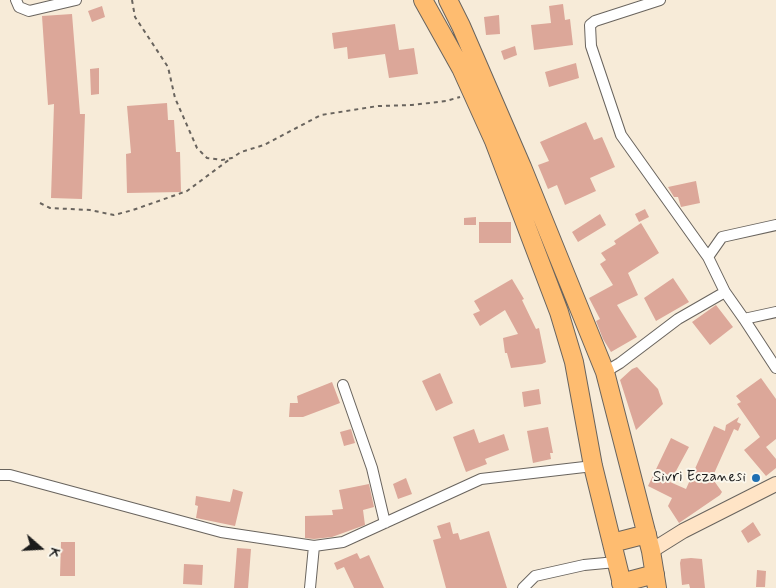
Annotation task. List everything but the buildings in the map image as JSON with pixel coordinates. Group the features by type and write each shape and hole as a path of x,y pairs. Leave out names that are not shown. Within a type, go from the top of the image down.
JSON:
{"highway":[{"path":"423,0 461,68 494,141 559,312 574,362 592,466 622,585 656,581 649,543 605,372 522,167 448,0"},
{"path":"612,543 649,543"}],"street":[{"path":"16,0 19,7 30,11 76,0"},
{"path":"660,0 595,21 590,25 591,46 621,135 708,257 725,292 776,368"},
{"path":"708,257 722,237 776,225"},
{"path":"605,372 620,363 678,319 725,292"},
{"path":"744,319 776,312"},
{"path":"343,384 372,468 385,523"},
{"path":"0,474 10,475 221,532 314,546 343,542 480,479 592,466"},
{"path":"649,543 683,531 776,484"},
{"path":"310,588 314,546"},
{"path":"523,588 535,576 584,565 616,562"}],"path":[{"path":"132,0 135,17 168,67 175,98 197,148 207,158 222,160 232,158"},
{"path":"40,203 50,208 90,210 114,215 187,191 242,152 264,146 321,115 378,106 446,101 473,94"}],"place":[{"name":"Sivri Eczanesi","path":"756,478"}]}
